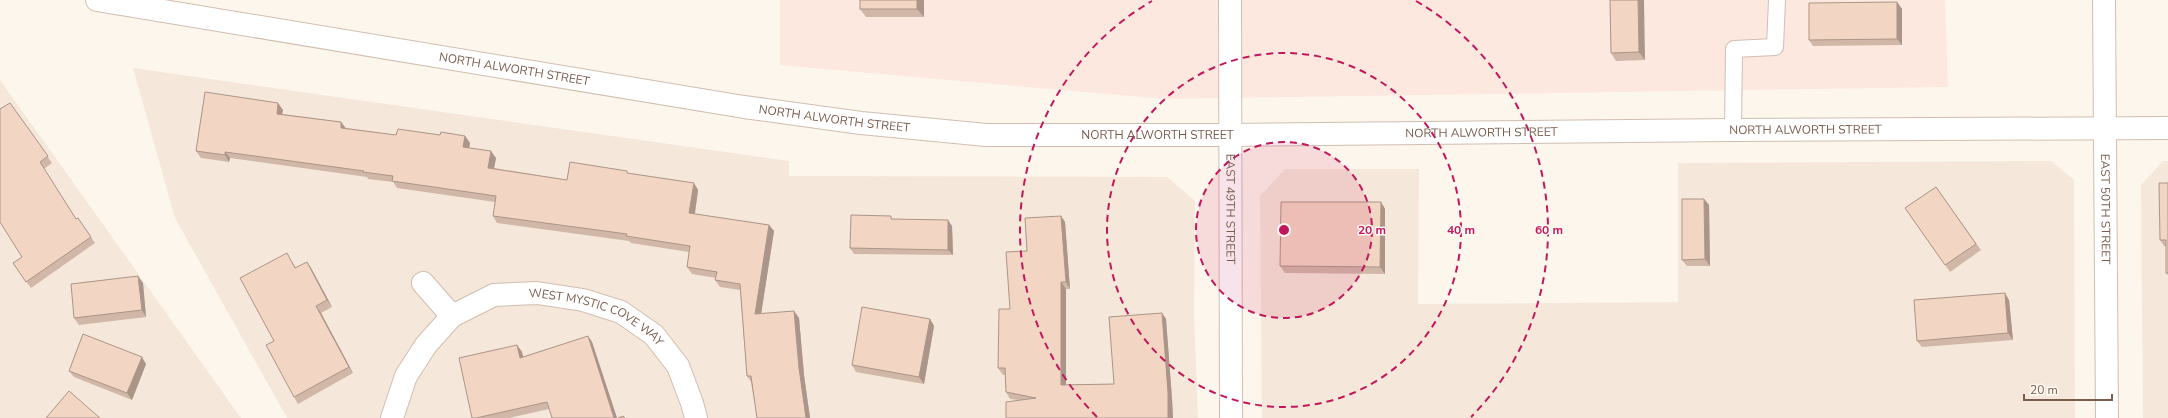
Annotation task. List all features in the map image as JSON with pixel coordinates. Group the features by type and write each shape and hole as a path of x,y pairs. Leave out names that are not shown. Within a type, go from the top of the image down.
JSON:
{"street":[{"name":"NORTH ALWORTH STREET","path":"97,0 157,5 744,107 861,123 986,135 1230,135 1733,130 2168,128"},
{"name":"EAST 49TH STREET","path":"1230,0 1231,418"},
{"name":"EAST 50TH STREET","path":"2104,0 2107,418"},
{"path":"423,283 452,316"},
{"name":"WEST MYSTIC COVE WAY","path":"392,418 406,376 426,346 452,316 494,295 537,293 583,300 621,312 654,335 678,366 696,418"}],"lane":[{"path":"1733,130 1734,49 1775,48 1777,0"}],"shaded area":[{"path":"780,0 1945,0 1948,87 1163,99 780,65"},
{"path":"133,68 789,161 789,176 1167,177 1195,201 1194,313 1198,418 287,418 175,218"},
{"path":"0,80 241,418 0,418"},
{"path":"2051,161 2074,180 2075,418 1262,418 1260,196 1285,169 1419,169 1418,304 1678,302 1678,163"},
{"path":"2163,161 2168,161 2168,418 2143,418 2141,185"}],"building":[{"path":"860,0 917,0 917,9 860,9"},
{"path":"1610,0 1638,0 1639,52 1611,53"},
{"path":"1897,2 1897,39 1809,40 1809,3"},
{"path":"205,92 278,103 277,114 341,122 341,128 396,135 398,129 440,135 441,132 465,136 463,147 491,151 488,168 567,180 570,162 627,171 627,173 694,183 689,213 769,225 755,314 794,311 799,368 806,418 757,418 751,376 747,376 740,284 715,280 717,272 687,267 690,246 626,236 627,234 493,216 496,196 392,181 393,176 225,152 225,155 196,151"},
{"path":"10,103 48,156 40,162 76,219 78,218 91,237 26,282 13,263 22,257 0,222 0,109"},
{"path":"2159,183 2168,183 2168,273 2166,273 2166,240 2160,240"},
{"path":"1936,187 1976,244 1945,265 1905,208"},
{"path":"1682,199 1704,199 1705,259 1682,260"},
{"path":"1281,202 1381,202 1380,267 1280,266"},
{"path":"851,215 891,216 891,219 948,220 948,250 850,248"},
{"path":"1061,216 1066,282 1061,282 1061,385 1114,384 1109,317 1162,313 1168,392 1168,418 1006,418 1006,402 1036,398 1006,392 1005,368 998,368 999,309 1010,309 1006,252 1027,251 1025,218"},
{"path":"287,253 295,268 307,262 327,300 316,306 349,367 294,397 266,345 274,341 240,278"},
{"path":"138,276 142,310 74,318 71,284"},
{"path":"2005,293 2008,333 1917,341 1914,300"},
{"path":"862,307 930,319 919,377 852,365"},
{"path":"83,334 142,357 127,393 69,371"},
{"path":"588,336 614,418 552,418 547,402 472,418 459,358 517,345 520,358"},
{"path":"69,391 100,418 46,418"}]}
